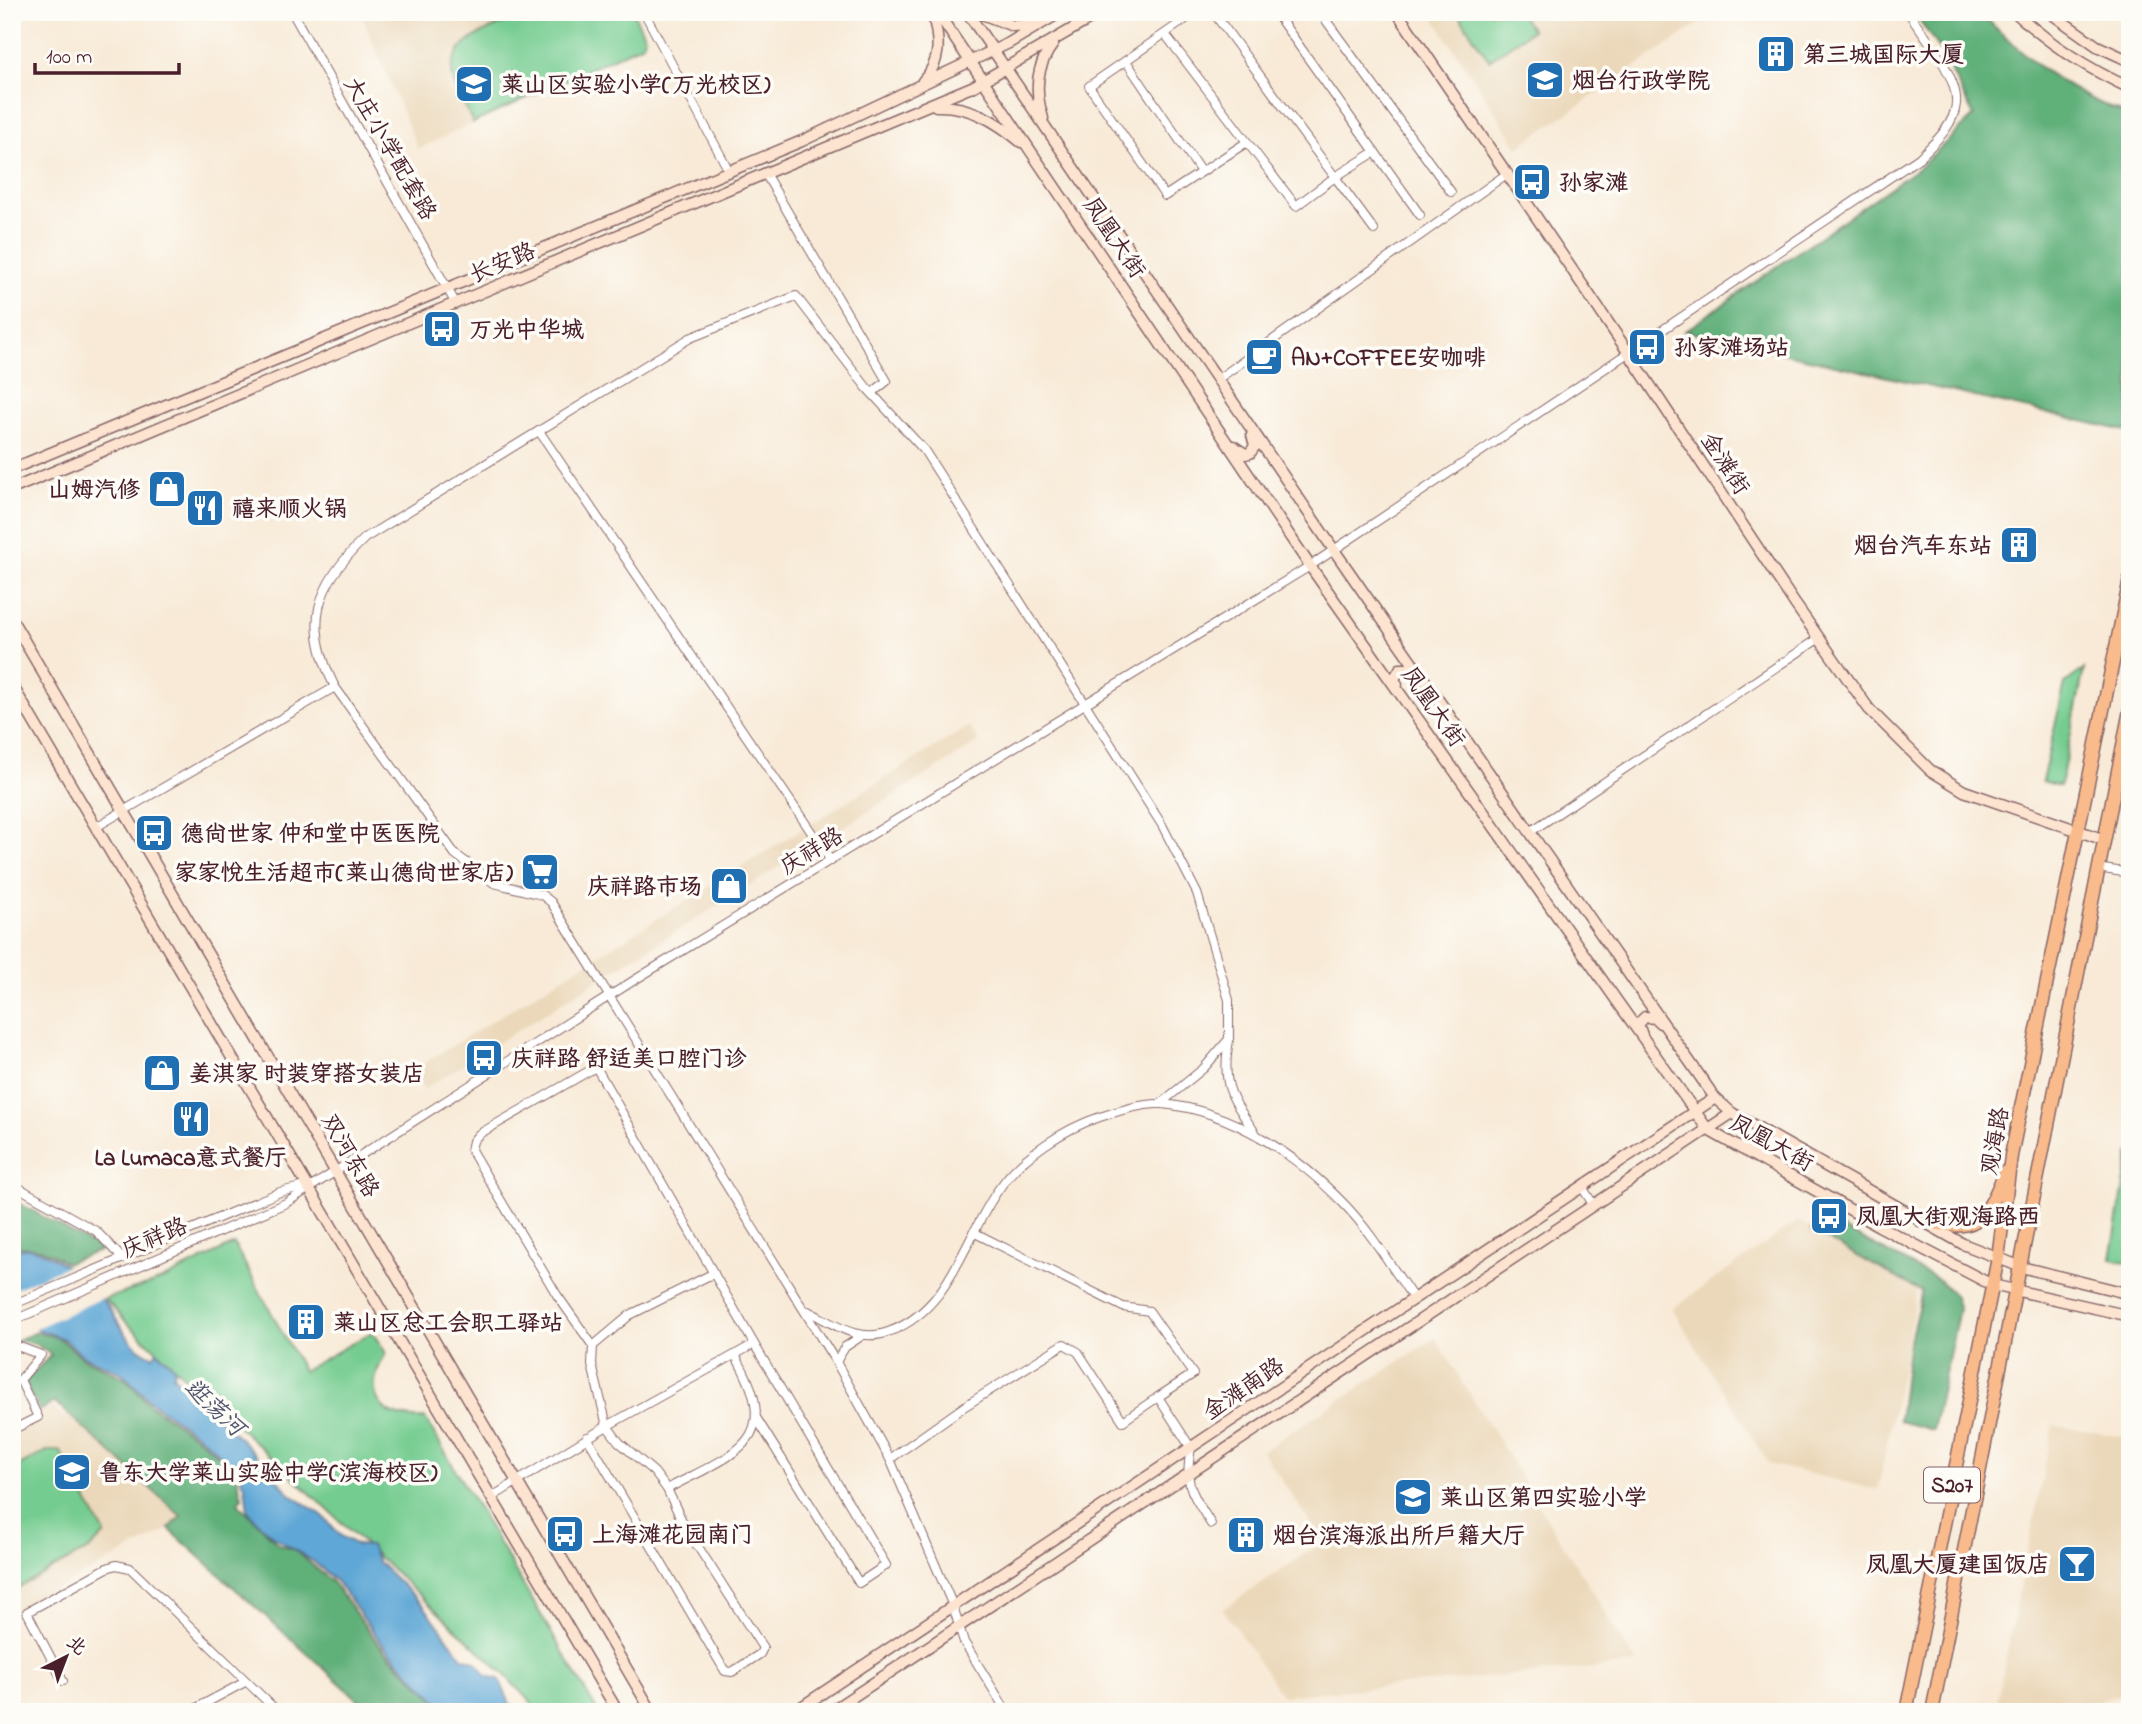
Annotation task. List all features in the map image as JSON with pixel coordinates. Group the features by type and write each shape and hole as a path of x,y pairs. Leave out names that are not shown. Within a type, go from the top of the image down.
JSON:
{"main road":[{"name":"观海路","path":"1906,1712 1998,1258 2011,1156 2130,579"},
{"name":"S207","path":"1932,1712 2021,1267 2102,839 2130,710"},
{"path":"1920,1220 1960,1226 1978,1220 1989,1210 2011,1156"}],"street":[{"name":"大庄小学配套路","path":"292,12 456,304"},
{"path":"644,12 729,171"},
{"path":"919,85 928,76 939,50 934,12"},
{"name":"凤凰大街","path":"934,12 984,81 1310,566 1707,1130 1879,1226 1992,1285 2130,1316"},
{"name":"凤凰大街","path":"967,12 1334,550 1715,1098 1732,1113 1920,1220 1998,1258 2021,1267 2130,1294"},
{"path":"977,12 1013,26 1045,21"},
{"name":"长安路","path":"12,469 802,141 993,50 1060,12"},
{"name":"长安路","path":"12,489 926,107 1007,69 1102,12"},
{"path":"1196,12 1089,86 1166,196 1247,142"},
{"path":"1213,12 1374,230"},
{"path":"1275,12 1420,215"},
{"path":"1321,12 1451,192"},
{"name":"金滩街","path":"1398,12 1818,639 1869,709 1930,770 1964,791 2102,839"},
{"name":"庆祥路","path":"12,1321 286,1203 609,996 1310,566 1919,158 1937,140 1952,118 1956,96 1938,56 1908,12"},
{"path":"2015,12 2067,55 2130,89"},
{"path":"2049,12 2097,46 2130,61"},
{"path":"1165,34 1296,206 1375,152"},
{"path":"1048,130 1037,89 1040,68 1057,39"},
{"path":"1126,61 1201,172"},
{"path":"926,107 950,106 979,113 1030,149"},
{"path":"1218,379 1508,173"},
{"path":"766,175 887,381 872,393"},
{"path":"1007,1712 964,1643 953,1606 890,1459 806,1311 551,902 542,895 494,884 455,854 335,687 324,666 317,633 319,598 336,570 365,538 690,338 796,296 872,393 924,450 1162,825 1198,893 1229,1000 1229,1039 1224,1069 1234,1102 1257,1137"},
{"path":"1216,425 1236,449 1250,453 1255,446 1255,440 1242,415"},
{"path":"539,431 831,860"},
{"name":"双河东路","path":"12,620 125,808 653,1712"},
{"path":"1530,832 1818,639"},
{"path":"1407,704 1394,679 1400,669 1415,671 1429,687"},
{"path":"12,685 618,1712"},
{"path":"96,827 335,687"},
{"path":"2097,868 2130,873"},
{"path":"1652,1053 1639,1030 1640,1020 1649,1016 1655,1018 1671,1035"},
{"path":"1160,1104 1204,1068 1229,1039"},
{"path":"587,1437 725,1671 732,1672 760,1654 763,1648 684,1525 667,1489 654,1472 619,1442 607,1426 592,1365 593,1346 557,1295 471,1150 472,1141 479,1134 596,1068 754,1345 886,1565 859,1583 757,1419"},
{"name":"金滩南路","path":"794,1712 1715,1098"},
{"path":"836,1362 845,1347 860,1337 891,1331 933,1303 965,1252 973,1232 1002,1184 1037,1153 1093,1119 1160,1104 1211,1115 1257,1137 1306,1169 1346,1207 1415,1299"},
{"name":"金滩南路","path":"830,1712 1732,1113"},
{"path":"12,1184 96,1231 123,1259"},
{"name":"庆祥路","path":"12,1305 280,1192 309,1186"},
{"path":"1582,1187 1593,1204"},
{"path":"890,1459 1058,1345 1070,1346 1078,1352 1123,1421 1193,1374 1149,1311 1123,1307 973,1232"},
{"path":"593,1346 630,1315 714,1273"},
{"path":"806,1311 860,1337"},
{"path":"12,1344 40,1355 20,1380 38,1417 12,1430"},
{"path":"492,1497 587,1437 754,1345"},
{"path":"667,1489 745,1444 754,1434 757,1419 754,1395 735,1355"},
{"path":"1158,1397 1191,1448 1186,1475 1191,1490 1211,1524"},
{"path":"63,1681 27,1612 107,1568 122,1565 130,1569 278,1712"},
{"path":"189,1712 245,1682"}],"shaded area":[{"name":"莱山区实验小学(万光校区)","path":"360,12 633,12 645,37 643,44 418,149"},
{"name":"烟台行政学院","path":"1430,12 1716,12 1518,147"},
{"name":"庆祥路市场","path":"969,726 979,742 424,1089 413,1070"},
{"path":"1798,1221 1917,1290 1878,1490 1769,1464 1672,1309"},
{"name":"莱山区第四实验小学","path":"1435,1338 1637,1664 1282,1696 1223,1609 1323,1542 1262,1451"},
{"name":"鲁东大学莱山实验中学(滨海校区)","path":"54,1407 63,1417 68,1414 182,1516 169,1529 12,1613 12,1428"},
{"name":"凤凰大厦建国饭店","path":"2053,1425 2130,1438 2130,1691 2061,1712 1995,1712"}],"green space":[{"path":"534,12 633,12 645,37 643,44 473,123 453,79 453,65 458,53 480,34"},
{"path":"1457,12 1519,12 1532,30 1489,60"},
{"path":"1914,12 1980,12 2014,46 2049,73 2086,97 2130,116 2130,432 1685,331 1921,166 1974,116 1943,55"},
{"path":"2084,669 2060,786 2042,781 2065,683"},
{"path":"2130,1151 2130,1263 2111,1259"},
{"path":"12,1199 102,1250 66,1263 40,1249 12,1247"},
{"path":"1819,1216 1939,1280 1954,1295 1959,1309 1933,1430 1899,1421 1908,1348 1922,1292 1811,1230"},
{"path":"234,1244 303,1371 372,1332 386,1353 375,1380 375,1392 379,1402 396,1415 425,1418 598,1712 540,1712 499,1669 127,1323 105,1299 162,1280"},
{"path":"37,1332 59,1338 83,1358 125,1378 150,1405 202,1441 236,1473 242,1497 238,1503 278,1544 295,1550 333,1583 381,1647 447,1712 372,1712 169,1529 181,1516 55,1402 40,1411 28,1390 26,1380 51,1355 36,1344 17,1340"},
{"path":"47,1451 60,1451 105,1534 91,1548 12,1591 12,1470"}],"water":[{"path":"25,1248 34,1249 55,1259 87,1284 102,1299 129,1339 153,1356 157,1351 175,1368 173,1376 244,1442 291,1495 322,1515 341,1536 357,1545 371,1546 378,1562 423,1605 462,1657 475,1661 487,1676 499,1679 511,1706 519,1712 452,1712 437,1701 383,1645 336,1581 314,1562 274,1537 258,1523 248,1511 245,1486 238,1472 203,1439 152,1403 122,1373 83,1356 64,1339 39,1330 12,1308 12,1252"}],"pier":[{"path":"69,1265 105,1297 32,1330 12,1312 12,1290"}],"place":[{"name":"第三城国际大厦","path":"1776,54"},
{"name":"烟台行政学院","path":"1545,80"},
{"name":"莱山区实验小学(万光校区)","path":"474,84"},
{"name":"孙家滩","path":"1532,182"},
{"name":"万光中华城","path":"442,329"},
{"name":"孙家滩场站","path":"1647,347"},
{"name":"AN+COFFEE安咖啡","path":"1264,357"},
{"name":"山姆汽修","path":"167,489"},
{"name":"禧来顺火锅","path":"205,508"},
{"name":"烟台汽车东站","path":"2019,545"},
{"name":"德尚世家 仲和堂中医医院","path":"154,833"},
{"name":"家家悦生活超市(莱山德尚世家店)","path":"540,872"},
{"name":"庆祥路市场","path":"729,886"},
{"name":"庆祥路 舒适美口腔门诊","path":"484,1058"},
{"name":"姜淇家 时装穿搭女装店","path":"162,1073"},
{"name":"La Lumaca意式餐厅","path":"191,1119"},
{"name":"凤凰大街观海路西","path":"1829,1216"},
{"name":"莱山区总工会职工驿站","path":"306,1322"},
{"name":"鲁东大学莱山实验中学(滨海校区)","path":"72,1472"},
{"name":"莱山区第四实验小学","path":"1413,1497"},
{"name":"上海滩花园南门","path":"565,1534"},
{"name":"烟台滨海派出所户籍大厅","path":"1246,1535"},
{"name":"凤凰大厦建国饭店","path":"2077,1564"}],"water label":[{"name":"逛荡河","path":"215,1407"}]}
